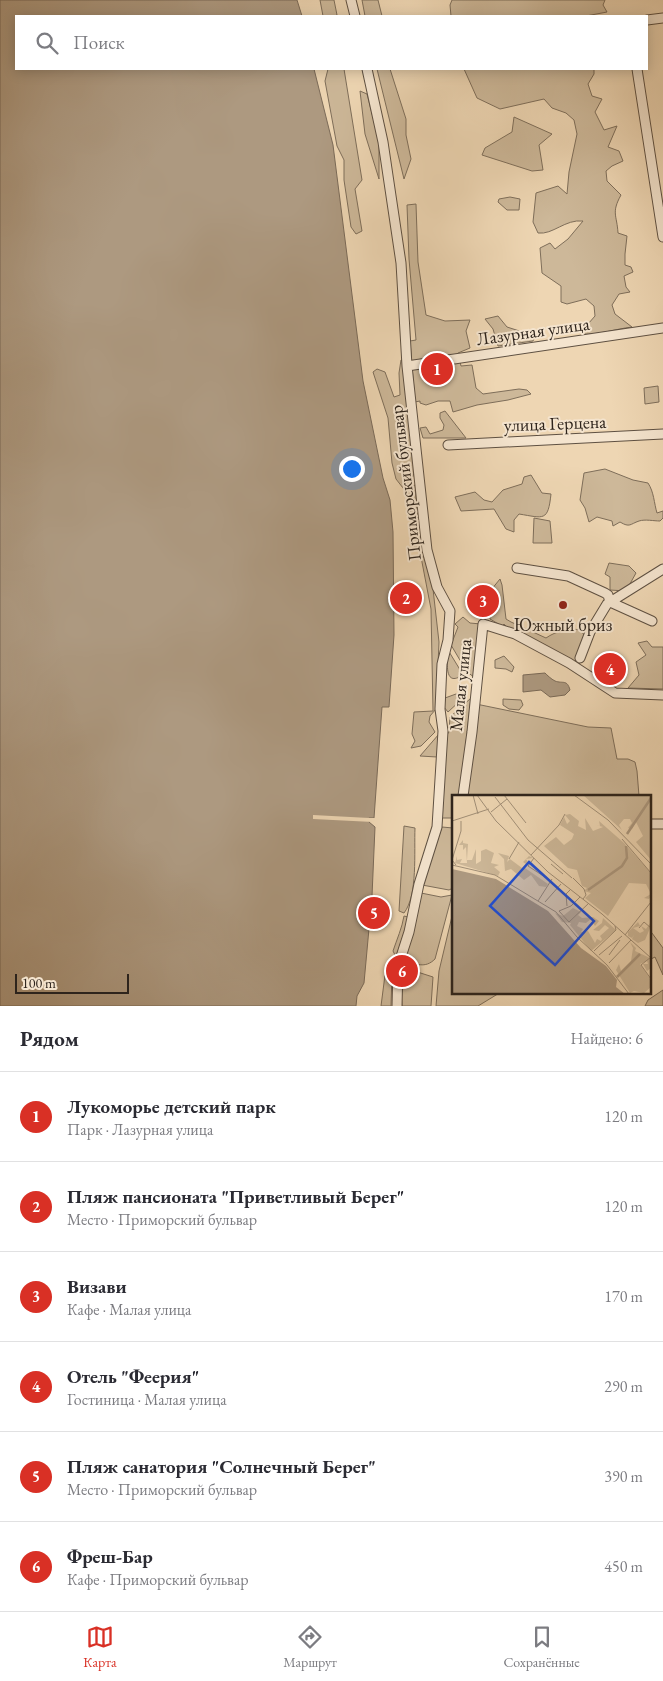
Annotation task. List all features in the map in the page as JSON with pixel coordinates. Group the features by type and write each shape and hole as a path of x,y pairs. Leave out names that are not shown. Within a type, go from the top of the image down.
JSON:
{"street":[{"path":"351,0 354,15"},
{"path":"648,20 663,18"},
{"name":"Приморский бульвар","path":"366,70 383,142 401,263 407,366 426,554 437,587 450,611 448,640 442,672 440,709 443,732 437,827 419,884 412,922 399,962 397,1006"},
{"path":"638,70 663,238"},
{"name":"Лазурная улица","path":"407,366 663,328"},
{"name":"улица Герцена","path":"448,445 663,434"},
{"path":"518,568 568,576 604,592 610,602 652,621"},
{"path":"580,658 590,632 602,609 663,569"},
{"name":"Малая улица","path":"463,795 483,624 515,634 569,663 615,693 663,695"},
{"path":"650,824 663,824"}],"shaded area":[{"path":"0,0 297,0 302,15 15,15 15,70 314,70 333,145 363,381 383,478 390,500 393,532 394,635 389,707 382,707 374,818 369,818 369,822 375,827 372,896 364,983 357,996 356,1006 0,1006"},
{"path":"320,0 334,0 337,15 323,15"},
{"path":"362,0 378,0 382,15 365,15"},
{"path":"452,0 605,0 603,5 607,12 591,15 451,15 450,5"},
{"path":"328,70 344,70 362,180 355,189 362,231 356,234 351,227 344,180 344,160 337,146 325,81"},
{"path":"377,70 390,70 406,119 406,135 411,159 404,179"},
{"path":"464,70 594,70 594,74 588,84 592,96 602,99 595,112 604,130 617,126 608,147 619,151 623,161 606,171 607,181 621,195 615,214 618,233 627,236 625,265 631,267 633,272 624,276 626,287 630,292 619,294 612,305 615,314 632,327 601,333 582,334 595,316 594,306 586,299 567,304 561,302 561,286 542,273 540,248 550,243 555,249 568,239 583,221 570,222 544,233 538,233 533,222 536,193 558,186 567,194 569,172 577,134 574,120 566,113 552,108 544,99 500,109 477,98"},
{"path":"360,91 367,94 379,141 379,179 365,134"},
{"path":"514,117 552,134 539,145 543,170 532,171 482,155 485,148 512,132"},
{"path":"510,197 520,199 519,210 507,210 498,202 499,199"},
{"path":"416,204 418,262 426,315 445,321 470,320 466,331 470,348 458,353 461,366 472,365 476,388 483,394 519,389 527,390 531,394 453,412 450,401 438,401 426,405 420,403 420,401 415,402 410,341 416,340 409,259 407,205"},
{"path":"498,316 507,327 535,336 533,341 498,346 493,329 485,319"},
{"path":"401,360 407,360 414,473 409,488 415,485 422,547 414,548 411,537 410,497 396,479 392,463 388,418 373,372 377,369 385,372 394,397 400,395 399,373"},
{"path":"658,386 659,402 645,404 644,388"},
{"path":"445,411 466,438 423,438 420,428 426,427 430,434 443,430 444,425 440,418 440,413"},
{"path":"605,469 633,480 648,483 653,494 657,513 663,511 663,518 660,521 641,520 630,525 620,522 613,526 612,521 597,517 589,522 585,508 580,500 584,473"},
{"path":"531,475 542,493 551,494 550,503 546,514 543,516 519,514 514,520 514,532 506,529 494,509 461,511 455,497 475,492 484,500 492,502 503,490 522,484 524,477"},
{"path":"534,518 550,521 552,543 533,543"},
{"path":"421,557 425,557 433,589 439,642 436,709 430,716 429,722 435,732 421,746 411,748 415,741 412,734 414,712 433,711 431,609"},
{"path":"609,563 629,566 636,573 626,591 610,590 610,577 605,574"},
{"path":"500,579 506,619 546,638 563,631 581,630 585,637 577,661 573,663 504,624 502,626 490,619 491,590"},
{"path":"463,617 470,623 481,624 474,677 467,672 451,645 458,627 455,624"},
{"path":"647,641 652,647 663,647 663,689 628,688 639,675 636,662 646,655 638,643"},
{"path":"448,650 462,673 461,676 451,678 449,675 447,665"},
{"path":"504,656 514,667 512,672 506,669 495,668 495,660"},
{"path":"545,673 555,681 566,683 570,690 565,695 550,697 541,690 523,692 523,675"},
{"path":"456,694 460,696 461,700 448,712 444,707 445,698"},
{"path":"471,698 460,795 452,795 452,818 442,818 446,736 449,732 450,717"},
{"path":"503,699 521,700 523,705 519,710 509,709 503,705"},
{"path":"476,704 588,727 611,728 617,759 628,759 635,762 639,795 467,795"},
{"path":"439,734 437,757 420,756"},
{"path":"404,826 415,828 415,860 411,895 404,913 399,911"},
{"path":"442,827 452,828 452,888 449,890 422,885"},
{"path":"421,893 441,897 452,895 435,959 424,965 404,960"},
{"path":"404,916 408,917 396,957 393,951"},
{"path":"452,916 452,994 498,994 478,1006 436,1006 439,971"},
{"path":"650,930 663,948 663,975 655,957 650,960"},
{"path":"405,968 433,977 431,1006 402,1006 400,975"},
{"path":"388,971 392,973 391,1006 381,1006 385,975"},
{"path":"663,990 663,1006 645,1006 648,1000"}],"pier":[{"path":"313,815 376,818 372,820 373,822 313,819"}],"place":[{"name":"Лукоморье детский парк","path":"437,369"},
{"name":"Пляж пансионата \"Приветливый Берег\"","path":"406,598"},
{"name":"Визави","path":"483,601"},
{"name":"Южный бриз","path":"563,605"},
{"name":"Отель \"Феерия\"","path":"610,669"},
{"name":"Пляж санатория \"Солнечный Берег\"","path":"374,913"},
{"name":"Фреш-Бар","path":"402,971"}]}
